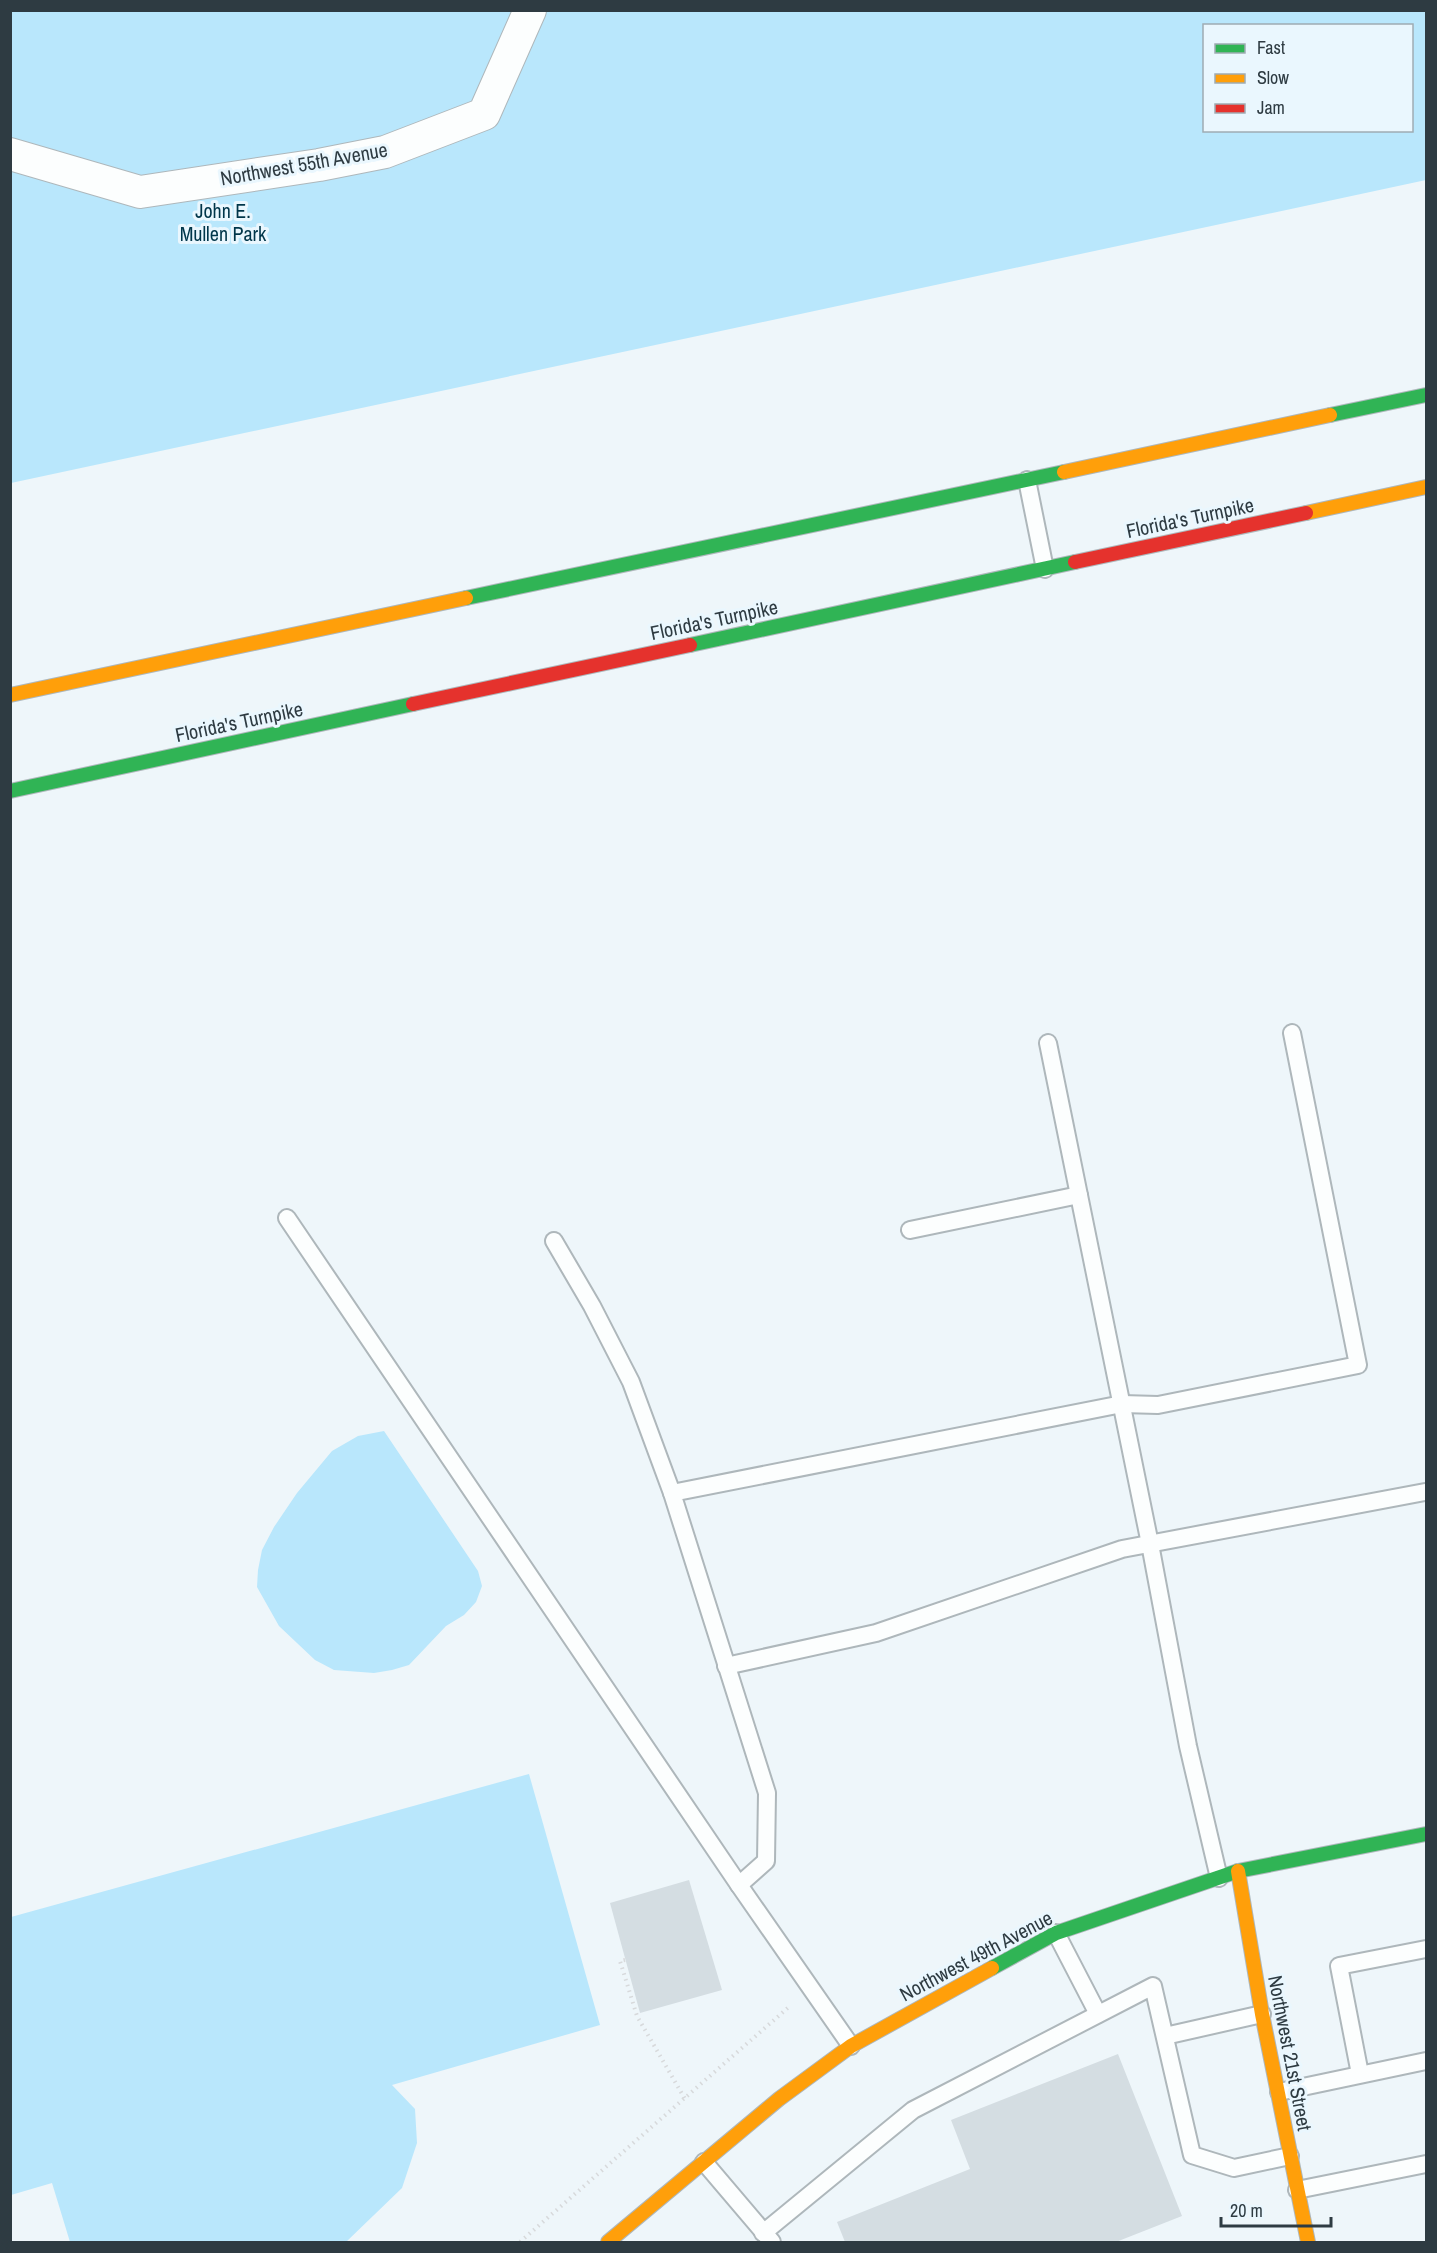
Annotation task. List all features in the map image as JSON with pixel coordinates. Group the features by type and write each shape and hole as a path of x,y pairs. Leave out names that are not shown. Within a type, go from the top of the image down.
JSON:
{"main road":[{"path":"10,695 1426,395"},
{"name":"Florida's Turnpike","path":"10,790 1426,487"},
{"name":"Northwest 49th Avenue","path":"614,2241 779,2099 852,2046 1056,1933 1238,1871 1426,1834"},
{"name":"Northwest 21st Street","path":"1238,1871 1262,2014 1308,2242"}],"street":[{"name":"Northwest 55th Avenue","path":"10,154 140,192 319,165 385,152 484,114 530,10"}],"lane":[{"path":"1027,480 1045,569"},
{"path":"672,1493 1122,1404 1158,1405 1358,1365 1292,1033"},
{"path":"1048,1043 1150,1544 1188,1746 1219,1878"},
{"path":"910,1230 1079,1195"},
{"path":"287,1218 739,1885 852,2046"},
{"path":"554,1241 592,1305 632,1382 672,1493 766,1793 766,1861 739,1885"},
{"path":"726,1666 876,1633 1122,1550 1425,1492"},
{"path":"1056,1933 1098,2014"},
{"path":"1360,2074 1339,1966 1426,1949"},
{"path":"705,2162 768,2238 913,2110 1153,1986 1192,2155 1234,2168 1290,2156"},
{"path":"1165,2036 1262,2014"},
{"path":"1279,2092 1426,2061"},
{"path":"1297,2190 1426,2164"}],"path":[{"path":"625,1960 620,1961 637,2016 685,2099"},
{"path":"520,2242 793,2003 812,1989"}],"green space":[{"name":"John E. Mullen Park","path":"10,11 1426,11 1426,180 11,483"},
{"path":"384,1431 478,1571 482,1586 476,1602 464,1615 446,1626 409,1665 374,1673 334,1670 315,1660 279,1626 257,1587 262,1550 274,1527 297,1493 332,1451 358,1436"},
{"path":"529,1774 600,2025 392,2085 415,2109 417,2143 402,2188 346,2242 70,2242 52,2183 11,2195 11,1917"}],"building":[{"path":"689,1880 722,1990 640,2013 610,1903"},
{"path":"1118,2054 1182,2216 1116,2242 845,2242 837,2222 970,2169 951,2120"}],"traffic: fast":[{"path":"1330,415 1426,395"},
{"path":"466,598 1064,472"},
{"path":"690,645 1075,562"},
{"path":"10,791 413,704"},
{"path":"992,1968 1056,1933 1238,1871 1426,1834"}],"traffic: slow":[{"path":"1064,472 1330,415"},
{"path":"1306,513 1426,487"},
{"path":"10,695 466,598"},
{"path":"1238,1871 1262,2014 1308,2242"},
{"path":"608,2242 779,2099 851,2046 992,1968"}],"traffic: jam":[{"path":"1075,562 1306,513"},
{"path":"413,704 690,645"}]}
